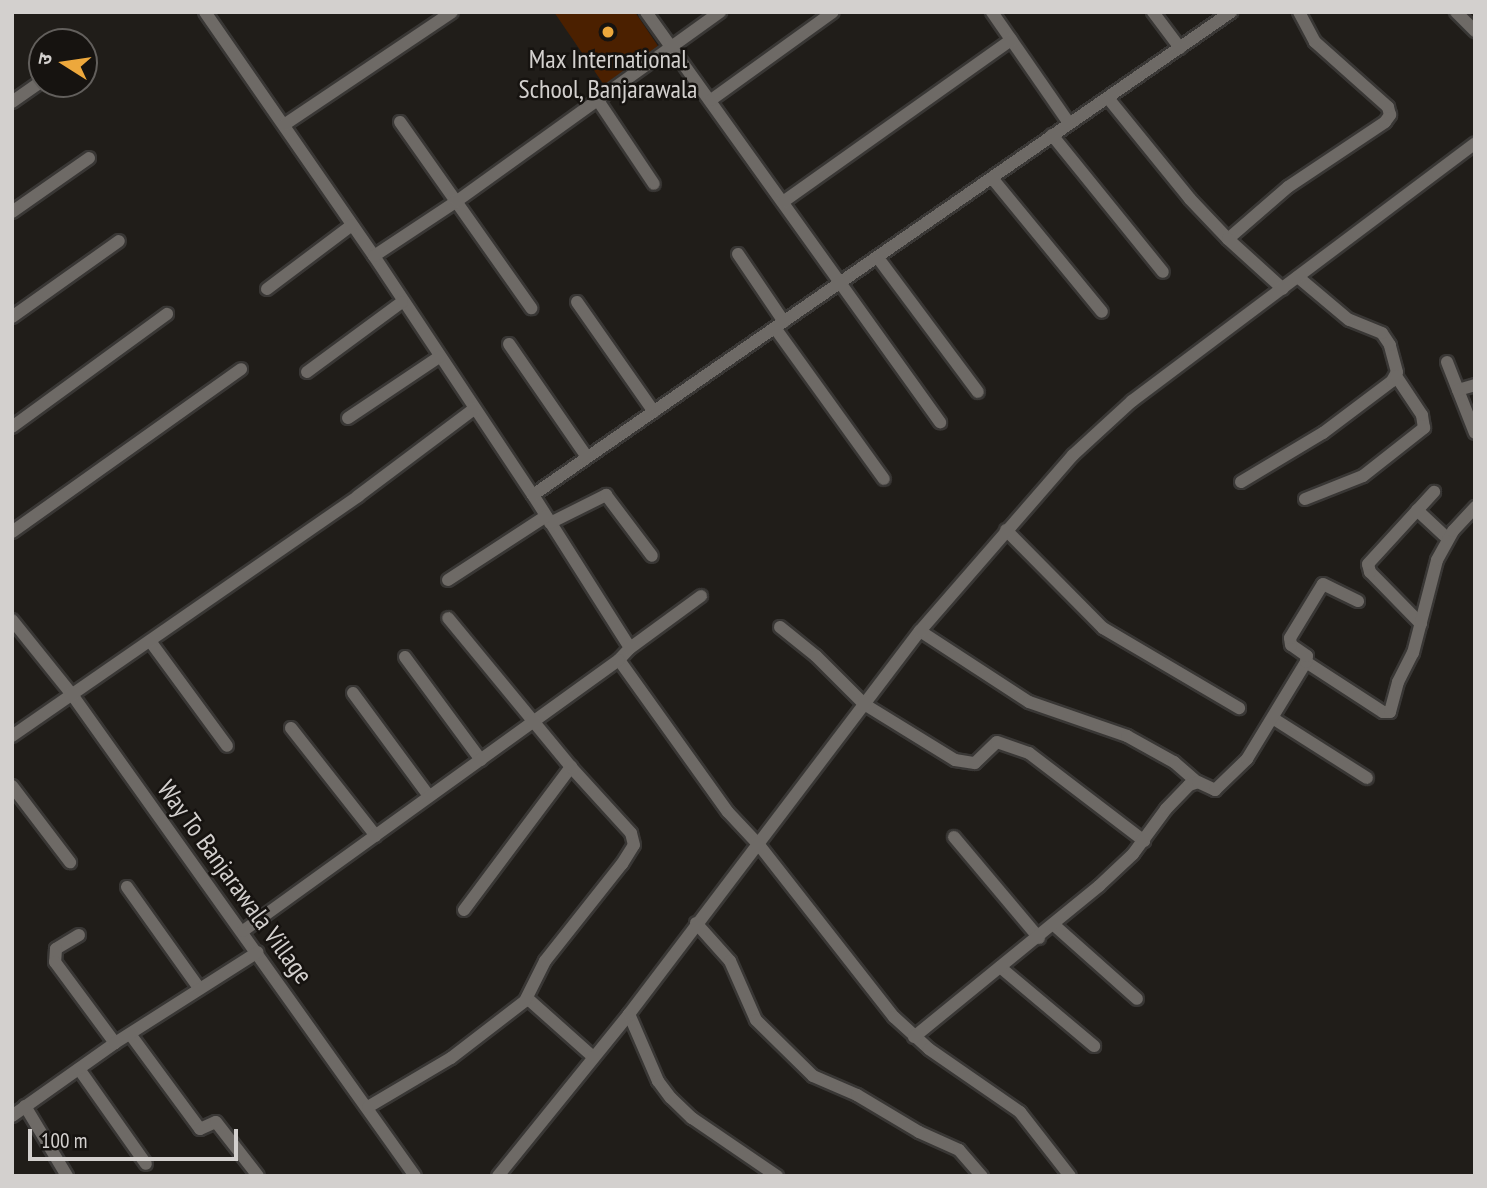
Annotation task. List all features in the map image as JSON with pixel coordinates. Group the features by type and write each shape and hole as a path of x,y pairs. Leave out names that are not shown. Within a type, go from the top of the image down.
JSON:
{"street":[{"path":"205,12 374,256 439,358 533,495 630,648"},
{"path":"284,125 452,12"},
{"path":"646,12 940,422"},
{"path":"374,256 457,201 720,12"},
{"path":"711,100 833,12"},
{"path":"992,12 1069,123"},
{"path":"1153,12 1180,48"},
{"path":"533,495 1231,12"},
{"path":"1228,239 1288,187 1385,122 1390,115 1388,107 1315,42 1299,12"},
{"path":"1456,12 1475,32"},
{"path":"783,202 1011,40"},
{"path":"12,102 28,91"},
{"path":"1108,98 1190,199 1228,239 1283,289"},
{"path":"597,99 654,184"},
{"path":"400,122 531,308"},
{"path":"1052,135 1163,272"},
{"path":"498,1176 592,1056 629,1014 696,922 759,845 920,631 1006,530 1099,428 1475,143"},
{"path":"12,212 89,158"},
{"path":"992,178 1102,312"},
{"path":"267,289 352,225"},
{"path":"12,317 119,241"},
{"path":"738,254 779,325 884,478"},
{"path":"878,258 978,392"},
{"path":"1298,277 1349,320 1382,332 1397,368 1396,376 1422,415 1424,428 1420,434 1363,476 1305,499"},
{"path":"307,372 402,302"},
{"path":"577,302 654,412"},
{"path":"12,427 167,314"},
{"path":"509,344 587,457"},
{"path":"348,418 439,358"},
{"path":"1447,362 1475,433"},
{"path":"12,532 241,369"},
{"path":"1241,482 1323,433 1396,376"},
{"path":"1458,390 1475,385"},
{"path":"12,736 358,496 474,409"},
{"path":"1421,624 1368,568 1372,558 1434,492"},
{"path":"448,580 548,519 606,495 652,556"},
{"path":"1306,662 1388,714 1398,682 1413,653 1437,559 1448,539 1475,507"},
{"path":"1417,510 1448,539"},
{"path":"1006,530 1104,628 1239,708"},
{"path":"920,631 1028,702 1126,736 1174,762 1212,791 1247,759 1274,719 1306,662 1307,656 1292,645 1290,638 1323,584 1358,601"},
{"path":"243,931 536,722 701,596"},
{"path":"368,1107 451,1058 527,998 545,961 634,845 631,833 571,767 448,618"},
{"name":"Way To Banjarawala Village","path":"12,620 73,696 243,931 368,1107 409,1174"},
{"path":"780,626 816,656 864,704 962,763 979,761 998,742 1029,752 1144,841"},
{"path":"150,641 227,746"},
{"path":"405,657 481,760"},
{"path":"619,660 733,819 759,845 894,1017 914,1037 1020,1112 1070,1176"},
{"path":"353,693 429,796"},
{"path":"1274,719 1367,778"},
{"path":"291,728 376,836"},
{"path":"464,910 571,767"},
{"path":"914,1037 1039,938 1099,886 1144,841 1166,809 1196,781"},
{"path":"12,786 70,862"},
{"path":"954,837 1039,938"},
{"path":"127,887 199,988"},
{"path":"696,922 730,961 756,1020 813,1076 857,1095 919,1132 959,1150 982,1176"},
{"path":"1054,925 1137,999"},
{"path":"79,935 56,949 55,962 116,1042"},
{"path":"12,1116 116,1042 258,952"},
{"path":"1000,967 1094,1046"},
{"path":"527,998 592,1056"},
{"path":"629,1014 658,1081 671,1098 692,1118 777,1176"},
{"path":"130,1034 200,1129 216,1122 258,1176"},
{"path":"79,1069 146,1164"},
{"path":"25,1106 66,1176"}],"building":[{"name":"Max International School, Banjarawala","path":"554,12 635,12 658,46 604,85"}],"place":[{"name":"Max International School, Banjarawala","path":"608,32"}]}
